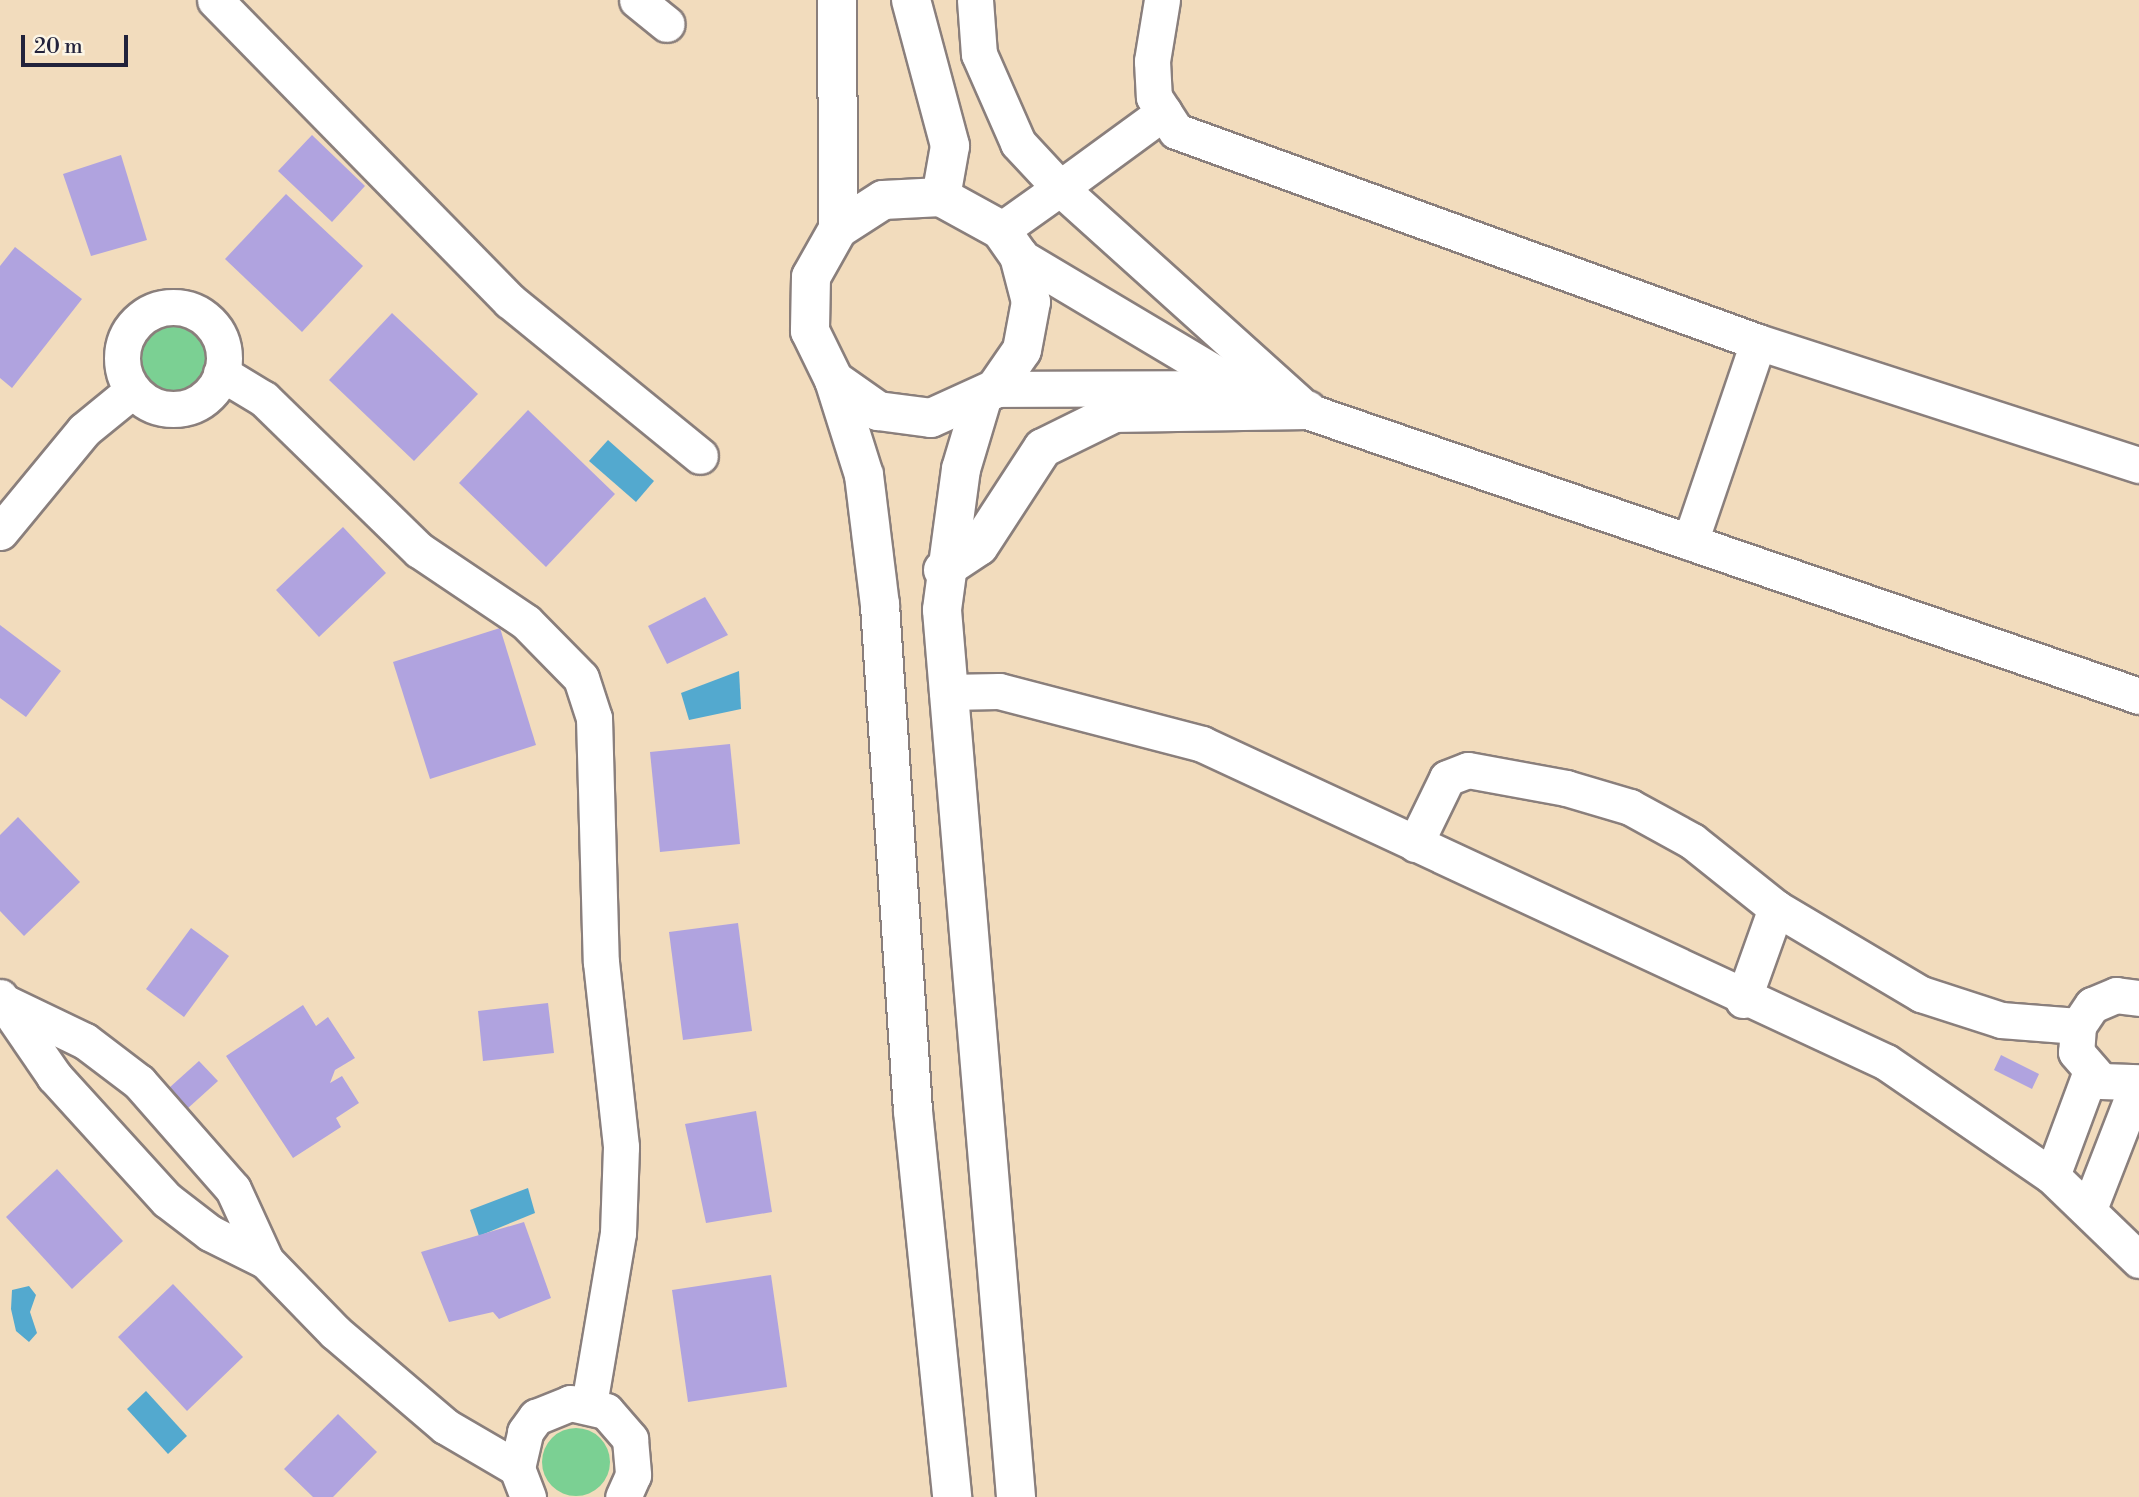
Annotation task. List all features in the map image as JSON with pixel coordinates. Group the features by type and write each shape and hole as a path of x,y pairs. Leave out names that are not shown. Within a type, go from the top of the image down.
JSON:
{"street":[{"path":"215,0 510,300 700,456"},
{"path":"637,0 667,24"},
{"path":"837,0 838,229"},
{"path":"911,0 950,146 941,197"},
{"path":"975,0 979,54 1018,143 1060,188 1307,410"},
{"path":"1162,0 1152,61 1154,97 1176,131 1250,162 1758,342 2139,465"},
{"path":"1010,243 1060,188 1164,113"},
{"path":"952,1497 913,1111 880,605 864,475 834,380 810,331 811,277 838,229 883,200 941,197 1240,388 2139,696"},
{"path":"1010,243 1031,302 1022,350 988,394 943,570 947,692 1016,1497"},
{"path":"164,308 197,313 211,324 220,339 221,373 189,406 158,407 133,390 122,357 125,341 147,314 164,308"},
{"path":"1690,542 1758,342"},
{"path":"221,373 264,399 419,550 526,622 581,678 594,718 601,962 621,1147 618,1233 589,1404"},
{"path":"834,380 878,411 931,418 988,394 1240,388"},
{"path":"5,513 84,430 133,390"},
{"path":"943,570 979,546 1042,447 1114,413 1307,410"},
{"path":"947,692 999,691 1202,744 1743,1000 1886,1062 2052,1176 2139,1260"},
{"path":"1415,844 1447,778 1468,770 1542,783 1630,807 1692,841 1776,908 1921,994 2001,1020 2078,1026"},
{"path":"1743,1000 1776,908"},
{"path":"2089,1209 2138,1082 2112,1085 2090,1074 2076,1052 2078,1026 2102,998 2139,998"},
{"path":"3,1000 54,1076 167,1200 210,1233 266,1261 335,1332 445,1426 522,1482"},
{"path":"3,1000 85,1041 139,1082 233,1189 266,1261"},
{"path":"2052,1176 2090,1074"},
{"path":"522,1482 518,1449 536,1417 570,1403 589,1404 620,1423 630,1439 633,1475 623,1497"}],"green space":[{"path":"180,325 201,340 207,352 205,372 197,383 180,393 166,393 149,383 141,372 139,352 149,335 160,327"},
{"path":"583,1428 604,1443 610,1455 608,1475 600,1486 583,1496 569,1496 552,1486 544,1475 542,1455 552,1438 563,1430"}],"water":[{"path":"608,440 654,481 636,502 589,461"},
{"path":"739,671 741,709 689,720 681,693"},
{"path":"528,1188 535,1213 479,1236 470,1210"},
{"path":"29,1286 36,1295 30,1312 37,1333 29,1342 16,1331 11,1309 12,1290"},
{"path":"146,1391 187,1436 168,1454 127,1409"}],"building":[{"path":"312,135 365,186 332,222 278,171"},
{"path":"121,155 147,240 91,256 63,174"},
{"path":"286,194 363,266 302,332 225,259"},
{"path":"15,247 82,299 12,388 0,378 0,266"},
{"path":"392,313 478,394 414,461 329,380"},
{"path":"528,410 615,494 546,567 459,483"},
{"path":"343,527 386,573 319,637 276,590"},
{"path":"705,597 728,635 667,664 648,626"},
{"path":"0,625 61,671 26,717 0,698"},
{"path":"500,628 536,745 430,779 393,662"},
{"path":"730,744 740,844 660,852 650,752"},
{"path":"18,817 80,882 24,936 0,911 0,835"},
{"path":"738,923 752,1031 683,1040 669,932"},
{"path":"191,928 229,956 184,1017 146,989"},
{"path":"548,1003 554,1053 483,1061 478,1011"},
{"path":"303,1005 316,1026 328,1017 355,1058 335,1070 330,1083 342,1076 359,1103 336,1118 341,1127 293,1158 226,1056"},
{"path":"2001,1055 2039,1074 2032,1089 1994,1070"},
{"path":"199,1061 218,1081 187,1109 169,1088"},
{"path":"756,1111 772,1212 706,1223 685,1124"},
{"path":"57,1169 123,1241 72,1289 6,1217"},
{"path":"524,1222 551,1298 499,1319 493,1312 449,1322 421,1252"},
{"path":"771,1275 787,1387 688,1402 672,1290"},
{"path":"173,1284 243,1357 187,1411 118,1337"},
{"path":"338,1414 377,1452 333,1497 313,1497 284,1469"}]}
